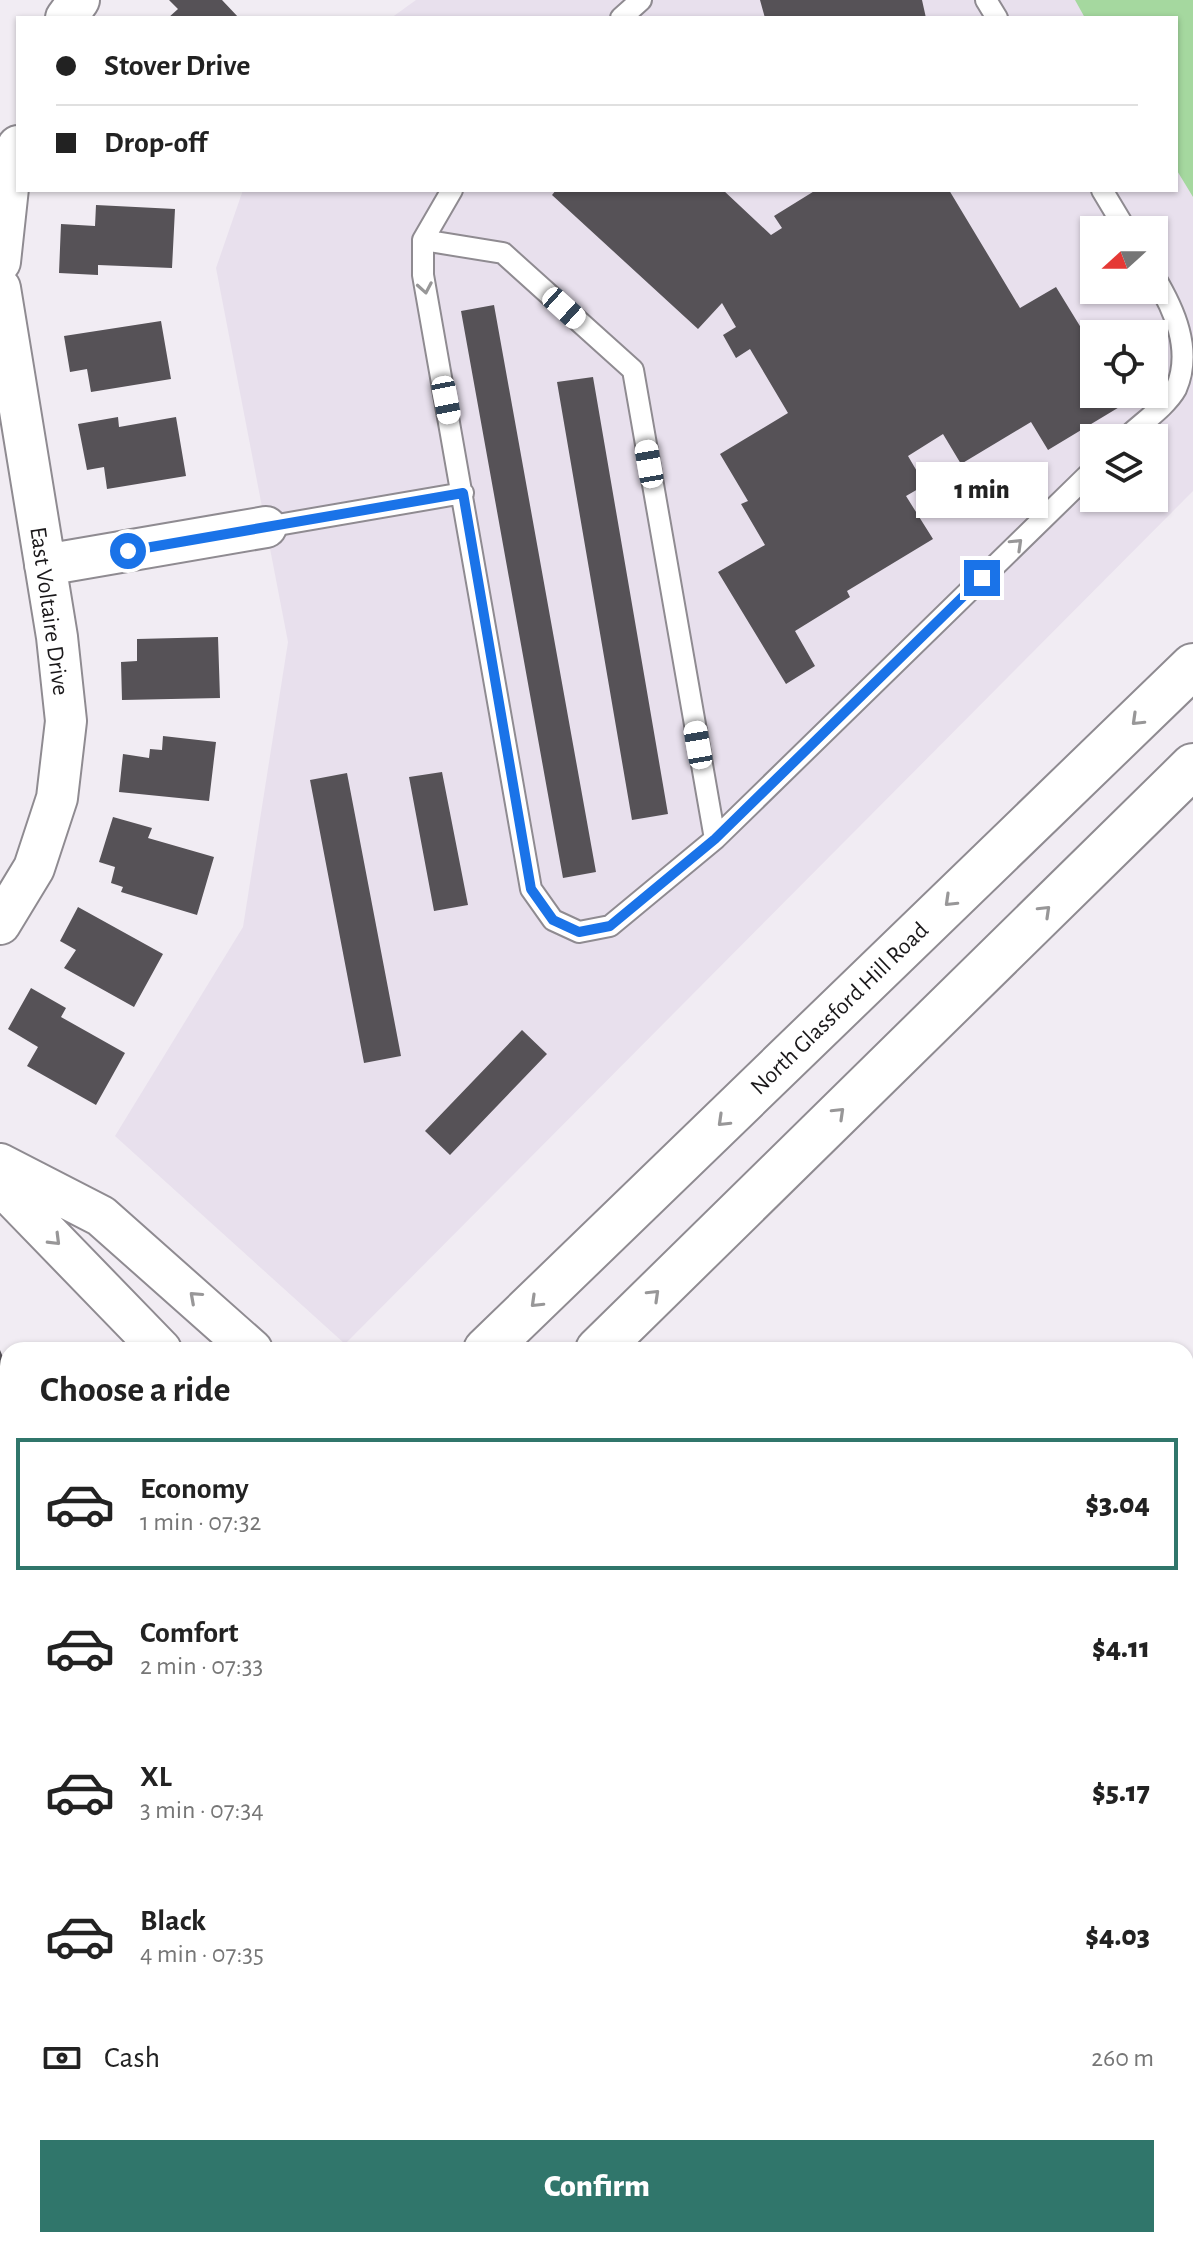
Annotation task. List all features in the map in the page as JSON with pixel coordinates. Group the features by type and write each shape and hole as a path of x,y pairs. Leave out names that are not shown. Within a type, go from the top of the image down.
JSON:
{"main road":[{"name":"North Glassford Hill Road","path":"494,1342 1193,666"},
{"path":"606,1342 1193,766"}],"street":[{"path":"0,262 8,188 16,154"},
{"name":"East Voltaire Drive","path":"0,924 34,868 57,798 66,721 45,565 2,310"},
{"path":"45,565 266,527"},
{"path":"0,1164 101,1216 243,1342"},
{"path":"0,1184 153,1342"}],"lane":[{"path":"623,16 641,0"},
{"path":"451,192 423,240 423,275 531,889 553,920 579,932 610,926 715,839 1080,483"},
{"path":"1103,192 1118,216"},
{"path":"423,240 503,253 633,370 715,839"},
{"path":"1140,424 1175,390 1185,352 1178,320 1168,302"},
{"path":"266,527 463,493"}],"shaded area":[{"path":"416,0 1193,0 1193,491 347,1342 343,1342 115,1136 243,927 288,642 216,268 242,192 1178,192 1178,16 394,16"}],"green space":[{"path":"1075,0 1193,0 1193,197 1178,172 1178,16 1084,16"}],"building":[{"path":"169,0 222,0 237,16 170,16 178,9"},
{"path":"760,0 922,0 926,16 764,16"},
{"path":"554,192 725,192 771,235 782,228 774,216 813,192 950,192 1020,308 1056,287 1080,326 1080,408 1118,408 1091,424 1080,424 1080,431 1048,450 1031,422 961,464 943,434 908,456 925,485 906,496 933,539 847,591 850,597 795,631 815,666 786,684 718,572 765,545 741,504 748,501 720,454 788,413 750,349 736,358 723,335 736,327 722,303 698,329 552,195"},
{"path":"96,205 175,209 172,268 98,265 98,275 59,273 61,224 95,226"},
{"path":"494,305 596,872 563,878 461,311"},
{"path":"161,321 171,379 91,392 87,369 70,372 64,336"},
{"path":"593,377 668,814 632,820 557,382"},
{"path":"118,417 119,427 176,417 186,476 107,489 104,467 87,470 78,424"},
{"path":"218,637 220,698 122,700 121,662 137,661 137,639"},
{"path":"163,736 216,742 209,801 119,792 123,754 149,758 150,749 162,750"},
{"path":"442,772 468,905 434,911 409,777"},
{"path":"347,773 401,1056 364,1063 310,780"},
{"path":"113,817 152,828 148,838 214,857 197,915 121,892 123,887 111,883 115,867 99,862"},
{"path":"78,907 163,954 134,1007 64,968 76,950 60,941"},
{"path":"31,988 66,1008 61,1017 125,1053 96,1105 27,1066 38,1047 8,1029"},
{"path":"522,1030 547,1054 450,1155 425,1131"}],"route":[{"path":"128,551 463,493 531,889 553,920 579,932 610,926 715,839 982,578"}]}
